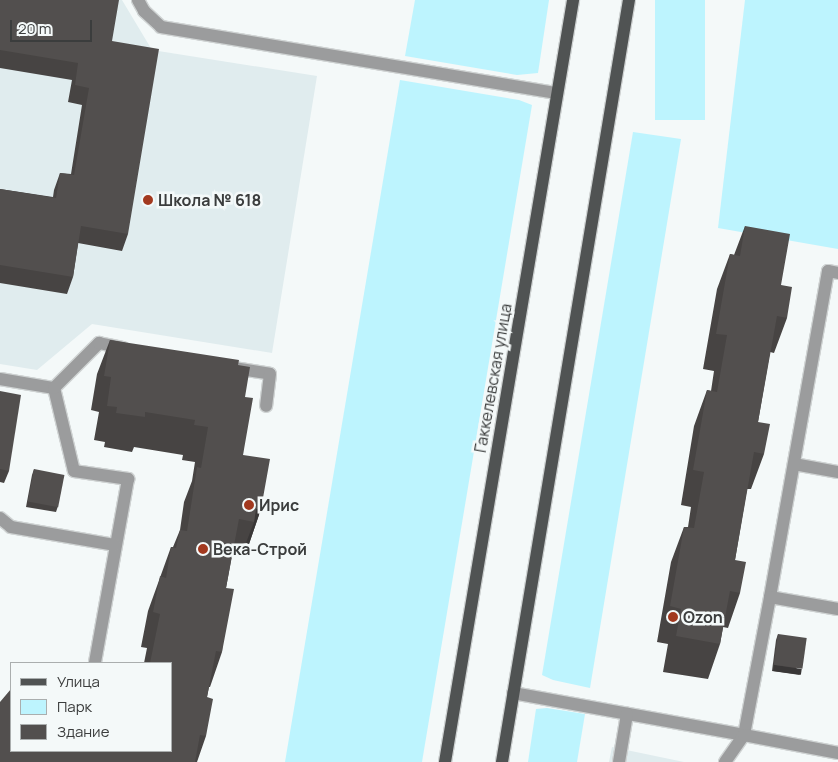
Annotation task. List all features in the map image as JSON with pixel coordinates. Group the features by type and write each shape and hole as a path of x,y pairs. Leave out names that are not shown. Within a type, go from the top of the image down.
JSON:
{"main road":[{"name":"Гаккелевская улица","path":"445,762 573,0"},
{"path":"502,762 629,0"}],"lane":[{"path":"138,0 144,11 161,27 558,93"},
{"path":"725,762 744,735 828,271 838,273"},
{"path":"54,388 99,344 134,350"},
{"path":"222,366 270,374 266,406"},
{"path":"0,379 54,388"},
{"path":"54,388 74,471 128,479 95,662"},
{"path":"794,464 838,472"},
{"path":"0,518 10,526 116,545"},
{"path":"770,597 838,609"},
{"path":"513,693 838,752"},
{"path":"619,762 627,714"}],"shaded area":[{"name":"Школа № 618","path":"0,0 122,0 152,50 317,76 272,353 92,324 37,370 0,364"},
{"path":"612,747 684,762 609,762"}],"green space":[{"path":"415,0 549,0 538,73 517,75 405,56"},
{"path":"655,0 705,0 705,120 655,120"},
{"path":"745,0 838,0 838,249 718,228"},
{"path":"400,80 519,100 532,105 422,762 285,762"},
{"path":"633,132 681,139 590,688 553,680 542,675"},
{"path":"547,708 585,714 577,762 528,762 536,709"}],"building":[{"path":"0,0 119,0 112,41 159,49 128,234 81,226 73,277 0,265 0,189 56,198 60,173 74,175 89,88 75,85 78,63 0,50"},
{"path":"745,226 790,234 781,285 792,287 787,318 777,316 758,422 770,424 764,454 754,452 735,560 746,562 740,593 730,591 720,644 676,636 681,609 670,606 684,527 694,528 704,472 693,470 707,390 717,392 727,335 716,334 730,254 740,256"},
{"path":"110,340 239,360 238,365 250,367 245,397 253,398 243,455 270,459 261,509 256,509 254,522 239,519 226,588 234,589 222,652 216,651 207,697 213,699 206,736 200,735 195,762 0,762 0,702 10,690 10,752 172,752 172,662 150,662 160,614 153,612 160,576 166,578 171,547 176,548 180,530 187,531 197,467 201,468 208,427 194,425 195,420 145,412 145,417 116,413 117,407 107,406 111,377 104,376"},
{"path":"0,391 21,395 9,471 0,469"},
{"path":"34,469 64,475 58,507 28,501"},
{"path":"778,634 807,638 802,669 774,665"}],"place":[{"name":"Школа № 618","path":"148,200"},
{"name":"Ирис","path":"249,505"},
{"name":"Века-Строй","path":"203,549"},
{"name":"Ozon","path":"673,617"}]}
